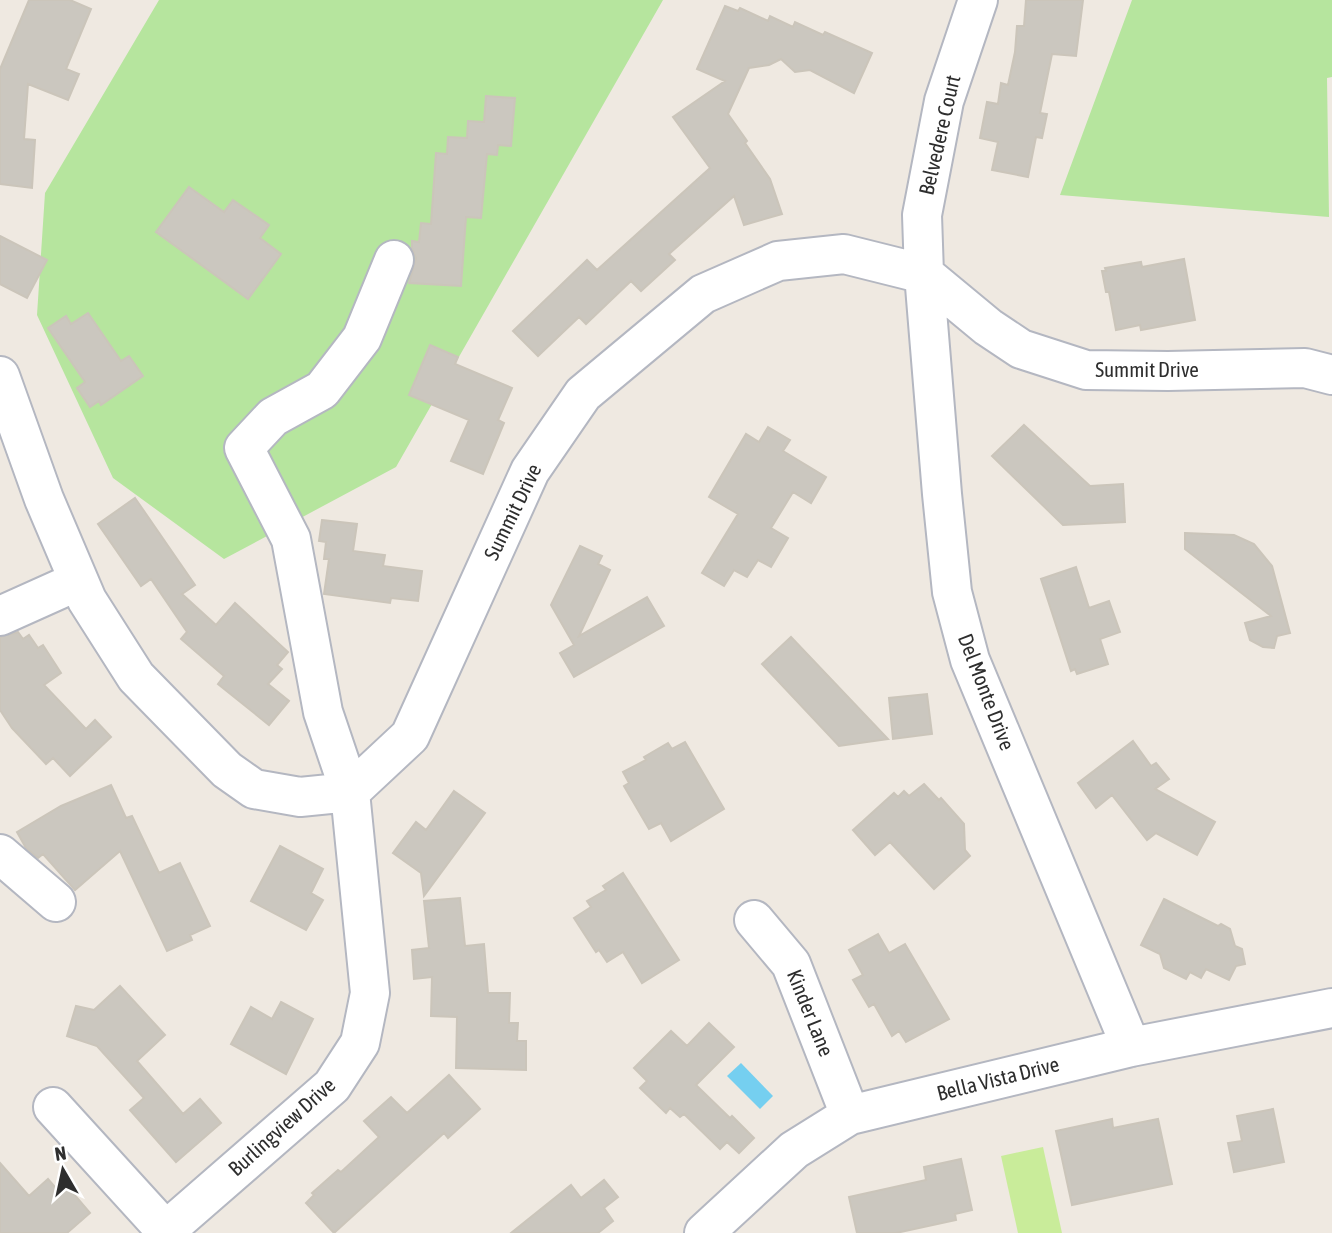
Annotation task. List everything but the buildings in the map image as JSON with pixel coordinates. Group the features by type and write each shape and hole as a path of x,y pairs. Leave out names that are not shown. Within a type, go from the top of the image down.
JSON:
{"street":[{"name":"Belvedere Court","path":"924,274 922,215 944,101 978,0"},
{"name":"Summit Drive","path":"350,792 410,736 530,471 583,394 703,294 778,261 844,254 924,274 988,327 1021,349 1086,370 1305,368 1332,375"},
{"name":"Burlingview Drive","path":"165,1232 332,1086 360,1043 370,993 350,792 323,712 291,539 244,448 273,417 321,390 362,338 394,260"},
{"name":"Del Monte Drive","path":"924,274 952,592 970,660 1131,1047"},
{"path":"0,376 44,499 87,600 136,677 227,770 254,789 300,797 350,792"},
{"path":"0,616 78,580"},
{"path":"0,854 56,902"},
{"name":"Kinder Lane","path":"754,919 791,964 850,1115"},
{"name":"Bella Vista Drive","path":"704,1233 794,1150 850,1115 1131,1047 1332,1008"},
{"path":"53,1107 165,1232"}],"green space":[{"path":"159,0 663,0 396,467 224,559 113,478 37,315 45,193"},
{"path":"1132,0 1332,0 1332,77 1327,78 1329,217 1060,195"},
{"path":"1043,1147 1062,1233 1018,1233 1001,1156"}],"water":[{"path":"741,1063 773,1096 760,1109 727,1076"}]}
